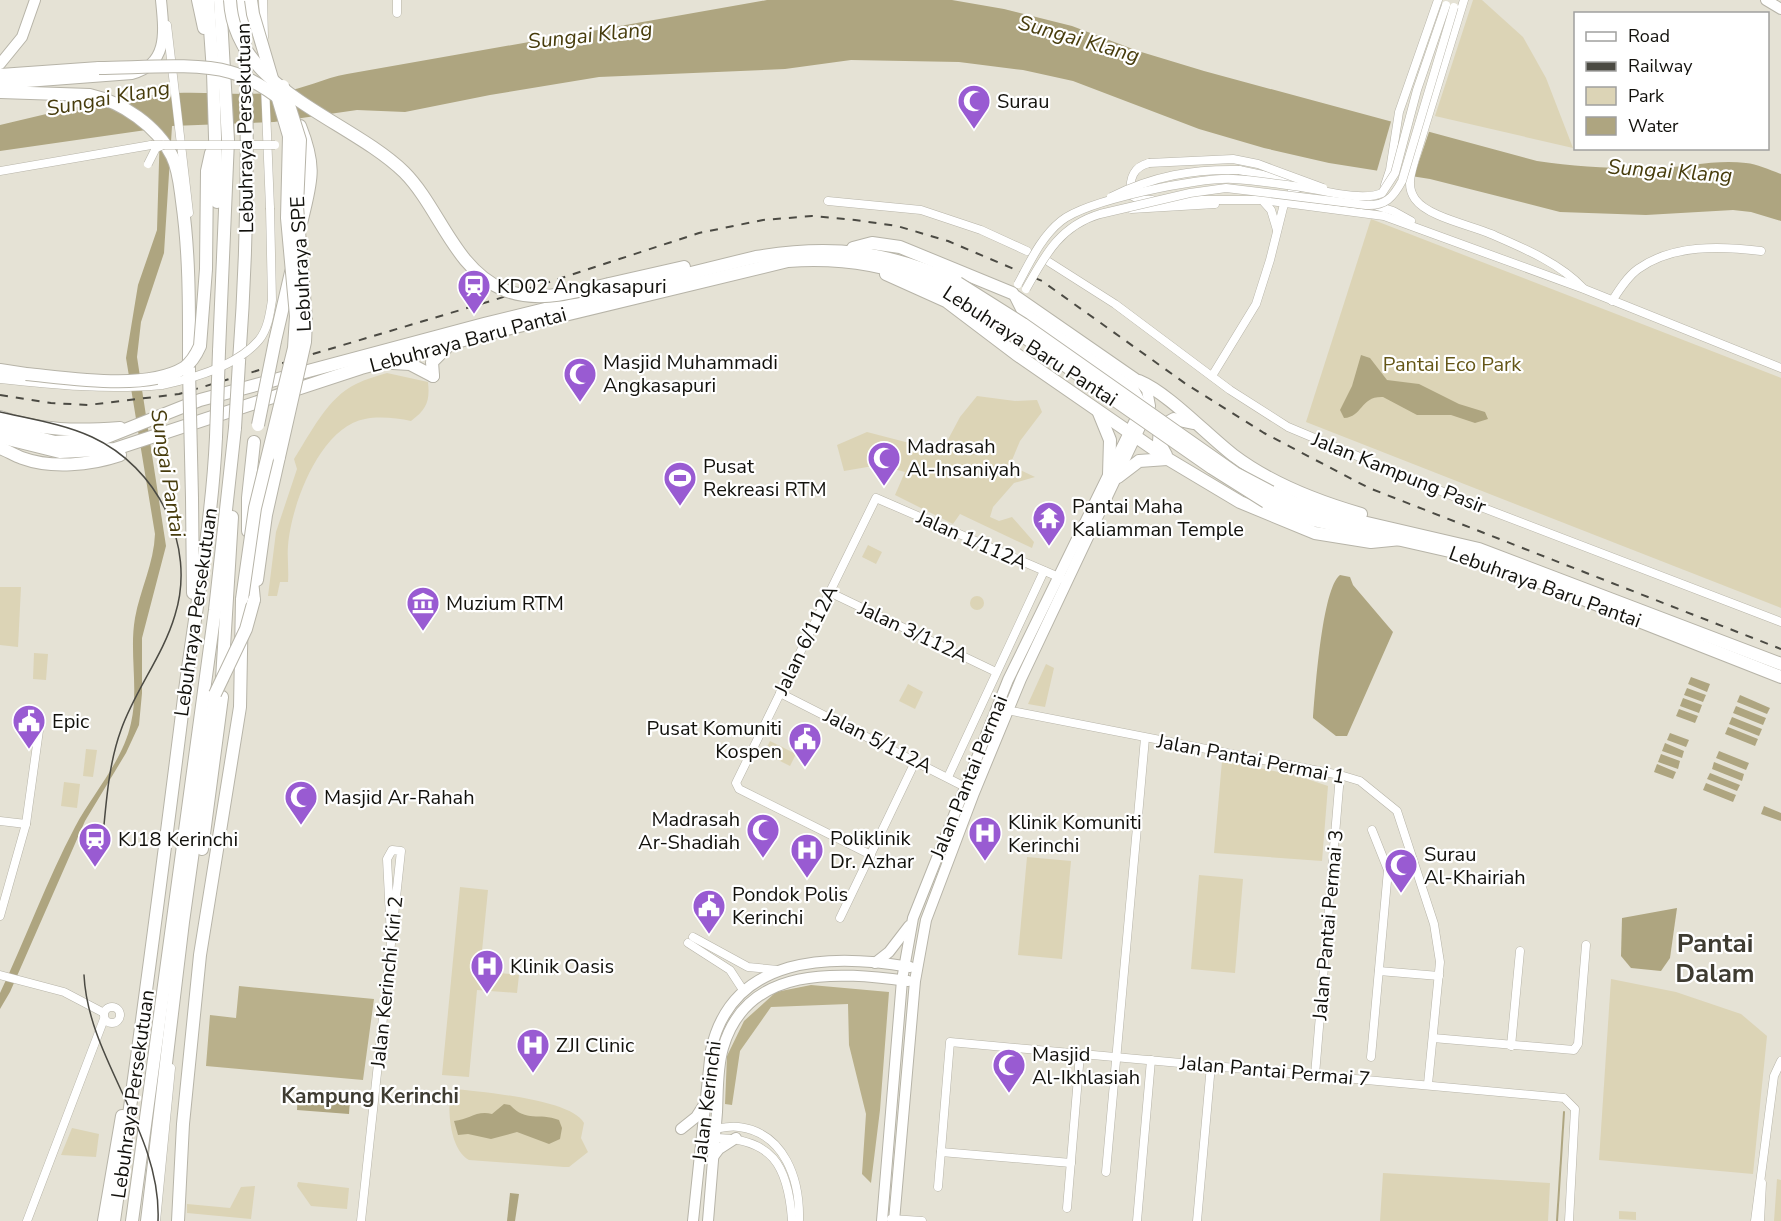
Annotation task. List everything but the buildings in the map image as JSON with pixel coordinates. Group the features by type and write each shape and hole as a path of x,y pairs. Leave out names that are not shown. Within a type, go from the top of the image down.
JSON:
{"highway":[{"path":"198,0 212,57 219,73 216,128 217,216 222,251"},
{"path":"207,0 212,57"},
{"name":"Lebuhraya Persekutuan","path":"114,1221 140,1042 193,627 214,488 228,140 219,73 220,0"},
{"path":"230,0 237,36 254,63 285,89 403,172 424,196 472,269 501,288 521,295 543,297 733,256 756,257"},
{"name":"Lebuhraya SPE","path":"248,600 305,342 306,320 297,206 300,140 260,12 259,0"},
{"name":"Lebuhraya Persekutuan","path":"134,1221 215,610 235,428 246,265 246,2"},
{"name":"Lebuhraya SPE","path":"246,2 253,14 288,136 288,218 296,316 294,348 255,508 248,600"},
{"path":"0,75 99,68 181,67 228,71 246,77 288,104 299,122 313,173 232,542"},
{"path":"2,90 90,95 121,106 152,130 172,156 182,174 189,276 193,627"},
{"path":"0,370 26,378 137,379 165,376 184,368 195,356 203,334 207,171 216,128"},
{"path":"845,255 873,243 900,247 1019,291"},
{"name":"Lebuhraya Baru Pantai","path":"1,421 43,429 75,431 128,429 200,400 484,324 756,257 802,250 904,261 1023,324 1269,497 1485,560 1781,676"},
{"path":"845,255 946,301 1016,354 1168,459 1240,502 1315,533 1371,542 1402,534"},
{"name":"Lebuhraya Baru Pantai","path":"0,437 34,448 72,453 103,452 150,439 203,419 361,368 451,343 756,267 845,255"},
{"path":"361,368 408,363 433,376 432,362 451,343"},
{"path":"1139,381 1233,455 1269,477 1335,506 1387,519 1402,534"},
{"path":"1098,411 1110,440 1113,476 1139,461 1168,459"},
{"path":"1168,459 1159,442 1160,427 1174,419 1195,423"},
{"path":"0,448 21,458 56,464 99,462 150,439"},
{"path":"182,947 190,926 218,727 232,542 233,442"},
{"path":"147,1221 215,694 246,629 248,508 255,442"},
{"name":"Lebuhraya Baru Pantai","path":"1402,534 1479,549 1781,664"},
{"path":"171,1221 201,947 240,707 248,600"},
{"path":"165,988 175,961 191,870"},
{"path":"104,1221 119,1129 140,1042"},
{"path":"178,1221 183,1124"}],"main road":[{"path":"0,64 22,37 35,0"},
{"path":"2,90 132,74 145,69 162,49 163,0"},
{"path":"1766,0 1781,9"},
{"path":"1019,291 1139,381 1147,390 1146,402"},
{"path":"1019,291 1022,311 1133,388 1146,402 1168,402"},
{"name":"Jalan Pantai Permai","path":"894,1220 916,969 926,921 974,793 1008,712 1065,579 1133,435 1149,408 1146,402"},
{"name":"Jalan Pantai Permai","path":"882,1220 902,980 913,918 996,708 1065,579"},
{"path":"875,963 898,941 913,918"},
{"name":"Jalan Kerinchi","path":"693,1221 714,1035 723,1016 743,990 762,976 778,970 828,962 875,963 916,969"},
{"name":"Jalan Kerinchi","path":"708,1221 723,1046 736,1017 759,994 796,980 828,975 915,981"},
{"path":"681,1129 696,1117 706,1102"},
{"path":"713,1157 736,1138"}],"street":[{"path":"163,0 182,174"},
{"path":"0,379 26,378 125,388 162,384 200,375 246,352 260,339 270,315 274,270 265,134 263,0"},
{"path":"397,0 397,13"},
{"path":"1464,0 1439,77 1409,187 1424,208 1491,234 1558,268 1574,278 1584,289"},
{"path":"1382,193 1390,170 1396,124 1408,82 1421,49 1448,2"},
{"path":"1019,291 1063,232 1085,218 1190,193 1226,188 1376,206 1391,198 1405,169 1448,2"},
{"path":"1099,203 1199,182 1231,179 1337,194 1369,196 1382,193 1395,173 1417,90 1448,2"},
{"path":"1421,49 1445,58"},
{"path":"1414,67 1439,77"},
{"path":"0,171 151,144 276,145 294,150 304,167 303,215"},
{"path":"148,164 156,148 166,144"},
{"path":"1337,194 1258,164 1233,159 1149,163 1138,167 1131,178 1131,195 1138,199 1262,200 1384,216 1584,289 1781,368"},
{"path":"1405,169 1415,159"},
{"path":"1019,291 1042,241 1055,226 1070,215 1158,178 1199,169 1239,170 1311,185 1393,211 1422,228"},
{"path":"1265,176 1278,183 1284,204"},
{"path":"1212,376 1256,304 1284,204 1292,191 1311,185"},
{"path":"1130,209 1196,207 1240,200"},
{"path":"1262,200 1271,210 1277,231"},
{"path":"828,201 921,210 981,231 1027,251"},
{"path":"1612,301 1633,273 1652,261 1698,248 1727,246 1761,251"},
{"name":"Jalan Kampung Pasir","path":"1049,262 1115,304 1212,376 1288,427 1451,496 1781,622"},
{"name":"Jalan 1/112A","path":"876,498 1065,579"},
{"name":"Jalan 6/112A","path":"871,855 738,789 736,783 876,498"},
{"path":"948,777 1044,571"},
{"name":"Jalan 3/112A","path":"829,592 996,672"},
{"name":"Jalan 5/112A","path":"780,693 916,760 974,793"},
{"name":"Jalan Pantai Permai 1","path":"996,708 1340,775 1368,786 1397,811 1434,924 1438,943 1439,976 1428,1084"},
{"path":"0,915 26,824 40,723"},
{"path":"1106,1172 1145,738"},
{"path":"840,918 916,760"},
{"name":"Jalan Pantai Permai 3","path":"1315,1075 1340,775"},
{"path":"0,821 26,824"},
{"path":"1371,1057 1388,870 1372,830"},
{"name":"Jalan Kerinchi Kiri 2","path":"361,1221 401,851 392,850 388,854 391,936"},
{"path":"743,990 736,976 726,966 690,940 748,967 778,970"},
{"path":"1432,1038 1511,1047 1574,1050 1578,1044 1586,945"},
{"path":"1511,1047 1520,951"},
{"path":"736,976 748,967"},
{"path":"1379,971 1439,976"},
{"path":"0,975 64,992 104,1016 27,1221"},
{"name":"Jalan Pantai Permai 7","path":"941,1152 950,1042 1564,1098 1575,1108 1569,1221"},
{"path":"156,1221 172,1059 168,1046"},
{"path":"1067,1208 1080,1054"},
{"path":"1137,1221 1151,1060"},
{"path":"1755,1221 1762,1182 1774,1076 1781,1061"},
{"path":"1197,1221 1211,1065"},
{"path":"715,1134 722,1126 741,1127 760,1134 783,1152 791,1170 799,1204 795,1220"},
{"path":"703,1130 753,1143 767,1153 780,1166 795,1220"},
{"path":"767,1153 775,1144"},
{"path":"938,1187 941,1152 1071,1163"},
{"path":"783,1174 791,1170"},
{"path":"1760,1221 1764,1191 1762,1182"},
{"path":"882,1220 922,1221"}],"green space":[{"path":"1473,0 1482,0 1523,37 1546,78 1573,148 1435,116"},
{"name":"Pantai Eco Park","path":"1371,219 1781,378 1781,608 1306,422"},
{"path":"387,373 428,382 426,404 421,413 411,421 394,418 365,419 349,425 334,436 311,470 295,510 288,546 288,582 280,582 277,596 268,596 276,532 297,469 294,459 320,417 337,398 356,384"},
{"path":"977,396 1015,401 1037,400 1042,412 1020,441 1010,465 1035,477 1014,483 993,507 990,517 999,521 1012,517 1034,542 1032,548 960,514 953,524 895,495 905,472 879,465 844,471 837,445 867,432 917,445 944,447 960,417"},
{"path":"868,545 882,552 876,564 862,557"},
{"path":"0,587 21,587 18,647 0,645"},
{"path":"977,596 982,598 984,603 982,608 977,610 972,608 970,603 972,598"},
{"path":"34,653 48,654 46,680 33,679"},
{"path":"1046,664 1054,668 1045,707 1028,704"},
{"path":"908,684 923,692 915,709 899,701"},
{"path":"770,741 796,754 790,766 764,753"},
{"path":"86,749 97,750 93,777 83,776"},
{"path":"1222,761 1295,775 1328,786 1322,861 1214,853"},
{"path":"64,782 80,784 77,808 61,806"},
{"path":"1027,857 1071,861 1062,959 1018,955"},
{"path":"1199,875 1243,879 1235,973 1191,969"},
{"path":"460,887 488,890 480,971 519,975 517,993 477,990 469,1077 442,1075"},
{"path":"1611,979 1676,992 1741,1014 1767,1036 1753,1174 1599,1160"},
{"path":"455,1089 524,1098 562,1108 576,1115 584,1123 581,1138 588,1152 569,1167 469,1160 458,1148 452,1130 449,1111 450,1094"},
{"path":"72,1128 99,1134 96,1157 61,1155"},
{"path":"1383,1173 1550,1183 1548,1221 1380,1221"},
{"path":"1777,1179 1781,1180 1781,1221 1774,1221"},
{"path":"298,1182 349,1188 347,1209 311,1206 297,1186"},
{"path":"255,1186 251,1219 187,1213 187,1204 230,1208 241,1187"},
{"path":"1619,1211 1636,1212 1636,1220 1619,1219"}],"shaded area":[{"path":"811,985 889,992 880,1110 871,1183 862,1174 866,1114 849,1045 848,1004 771,1007 740,1051 732,1105 725,1104 727,1056 744,1021 776,992"},
{"path":"239,986 374,999 363,1080 206,1066 210,1015 236,1018"}],"water":[{"name":"Sungai Klang","path":"767,0 952,0 1004,9 1072,26 1138,51 1204,71 1537,161 1627,168 1724,162 1764,167 1781,174 1781,221 1751,212 1733,210 1646,215 1560,212 1430,179 1329,163 1264,148 1199,129 1073,81 1023,70 959,62 851,60 785,69 599,77 405,112 357,110 274,122 172,126 164,253 141,322 137,357 166,546 142,638 142,693 139,725 126,753 85,821 10,992 0,1009 0,993 55,868 82,814 115,764 131,723 134,697 133,631 155,534 126,358 138,285 157,230 160,128 0,151 0,125 80,106 141,96 177,93 281,92 347,74"},
{"path":"1361,355 1370,358 1387,380 1419,384 1459,404 1485,412 1488,419 1475,423 1451,415 1417,415 1383,397 1370,400 1355,414 1344,418 1340,410 1352,386"},
{"path":"1340,575 1350,577 1353,585 1393,632 1347,736 1336,736 1313,718 1324,619 1328,599"},
{"path":"1691,677 1710,684 1707,692 1688,684"},
{"path":"1687,688 1706,695 1703,702 1684,695"},
{"path":"1740,695 1770,708 1767,714 1737,702"},
{"path":"1683,698 1702,705 1699,713 1680,706"},
{"path":"1736,706 1766,718 1763,725 1733,713"},
{"path":"1679,709 1698,716 1695,723 1676,716"},
{"path":"1732,717 1762,729 1759,736 1729,724"},
{"path":"1728,727 1758,739 1755,746 1725,734"},
{"path":"1670,733 1689,740 1686,747 1667,740"},
{"path":"1665,743 1684,751 1682,758 1662,751"},
{"path":"1719,751 1749,763 1746,770 1716,758"},
{"path":"1661,754 1680,761 1678,769 1658,762"},
{"path":"1714,762 1744,774 1742,781 1712,769"},
{"path":"1657,764 1676,772 1673,779 1654,772"},
{"path":"1710,773 1740,785 1737,791 1707,779"},
{"path":"1706,783 1736,795 1733,802 1703,790"},
{"path":"1764,806 1781,813 1781,821 1761,814"},
{"path":"1677,908 1670,958 1661,971 1631,968 1621,956 1622,918"},
{"path":"298,1094 350,1099 349,1114 297,1110"},
{"path":"504,1104 510,1105 527,1116 559,1120 562,1128 560,1139 549,1144 517,1132 491,1139 468,1134 458,1135 454,1121 481,1113 492,1114"},
{"path":"510,1193 519,1194 515,1221 507,1221"}],"pier":[{"path":"1392,118 1430,129 1413,179 1376,174"}],"waterway":[{"path":"1557,1221 1564,1112"}],"tram line":[{"path":"0,412 70,429 92,437 115,450 153,488 176,536 180,562 180,588 175,615 117,741 104,825"},
{"path":"84,975 88,1006 98,1037 149,1157 156,1188 158,1221"}],"railway":[{"path":"0,395 51,403 88,405 179,394 494,300 699,233 763,220 812,216 855,220 897,226 948,241 1042,281 1186,384 1264,433 1369,488 1781,649"}],"place":[{"name":"Surau","path":"974,130"},
{"name":"KD02 Angkasapuri","path":"474,315"},
{"name":"Masjid Muhammadi Angkasapuri","path":"580,403"},
{"name":"Madrasah Al-Insaniyah","path":"884,487"},
{"name":"Pusat Rekreasi RTM","path":"680,507"},
{"name":"Pantai Maha Kaliamman Temple","path":"1049,547"},
{"name":"Muzium RTM","path":"423,632"},
{"name":"Epic","path":"29,750"},
{"name":"Pusat Komuniti Kospen","path":"805,768"},
{"name":"Masjid Ar-Rahah","path":"301,826"},
{"name":"Madrasah Ar-Shadiah","path":"763,859"},
{"name":"Klinik Komuniti Kerinchi","path":"985,862"},
{"name":"KJ18 Kerinchi","path":"95,868"},
{"name":"Poliklinik Dr. Azhar","path":"807,879"},
{"name":"Surau Al-Khairiah","path":"1401,894"},
{"name":"Pondok Polis Kerinchi","path":"709,935"},
{"name":"Klinik Oasis","path":"487,995"},
{"name":"ZJI Clinic","path":"533,1074"},
{"name":"Masjid Al-Ikhlasiah","path":"1009,1094"}],"district":[{"name":"Pantai Dalam","path":"1715,958"},
{"name":"Kampung Kerinchi","path":"370,1096"}],"water label":[{"name":"Sungai Pantai","path":"168,473"}]}
